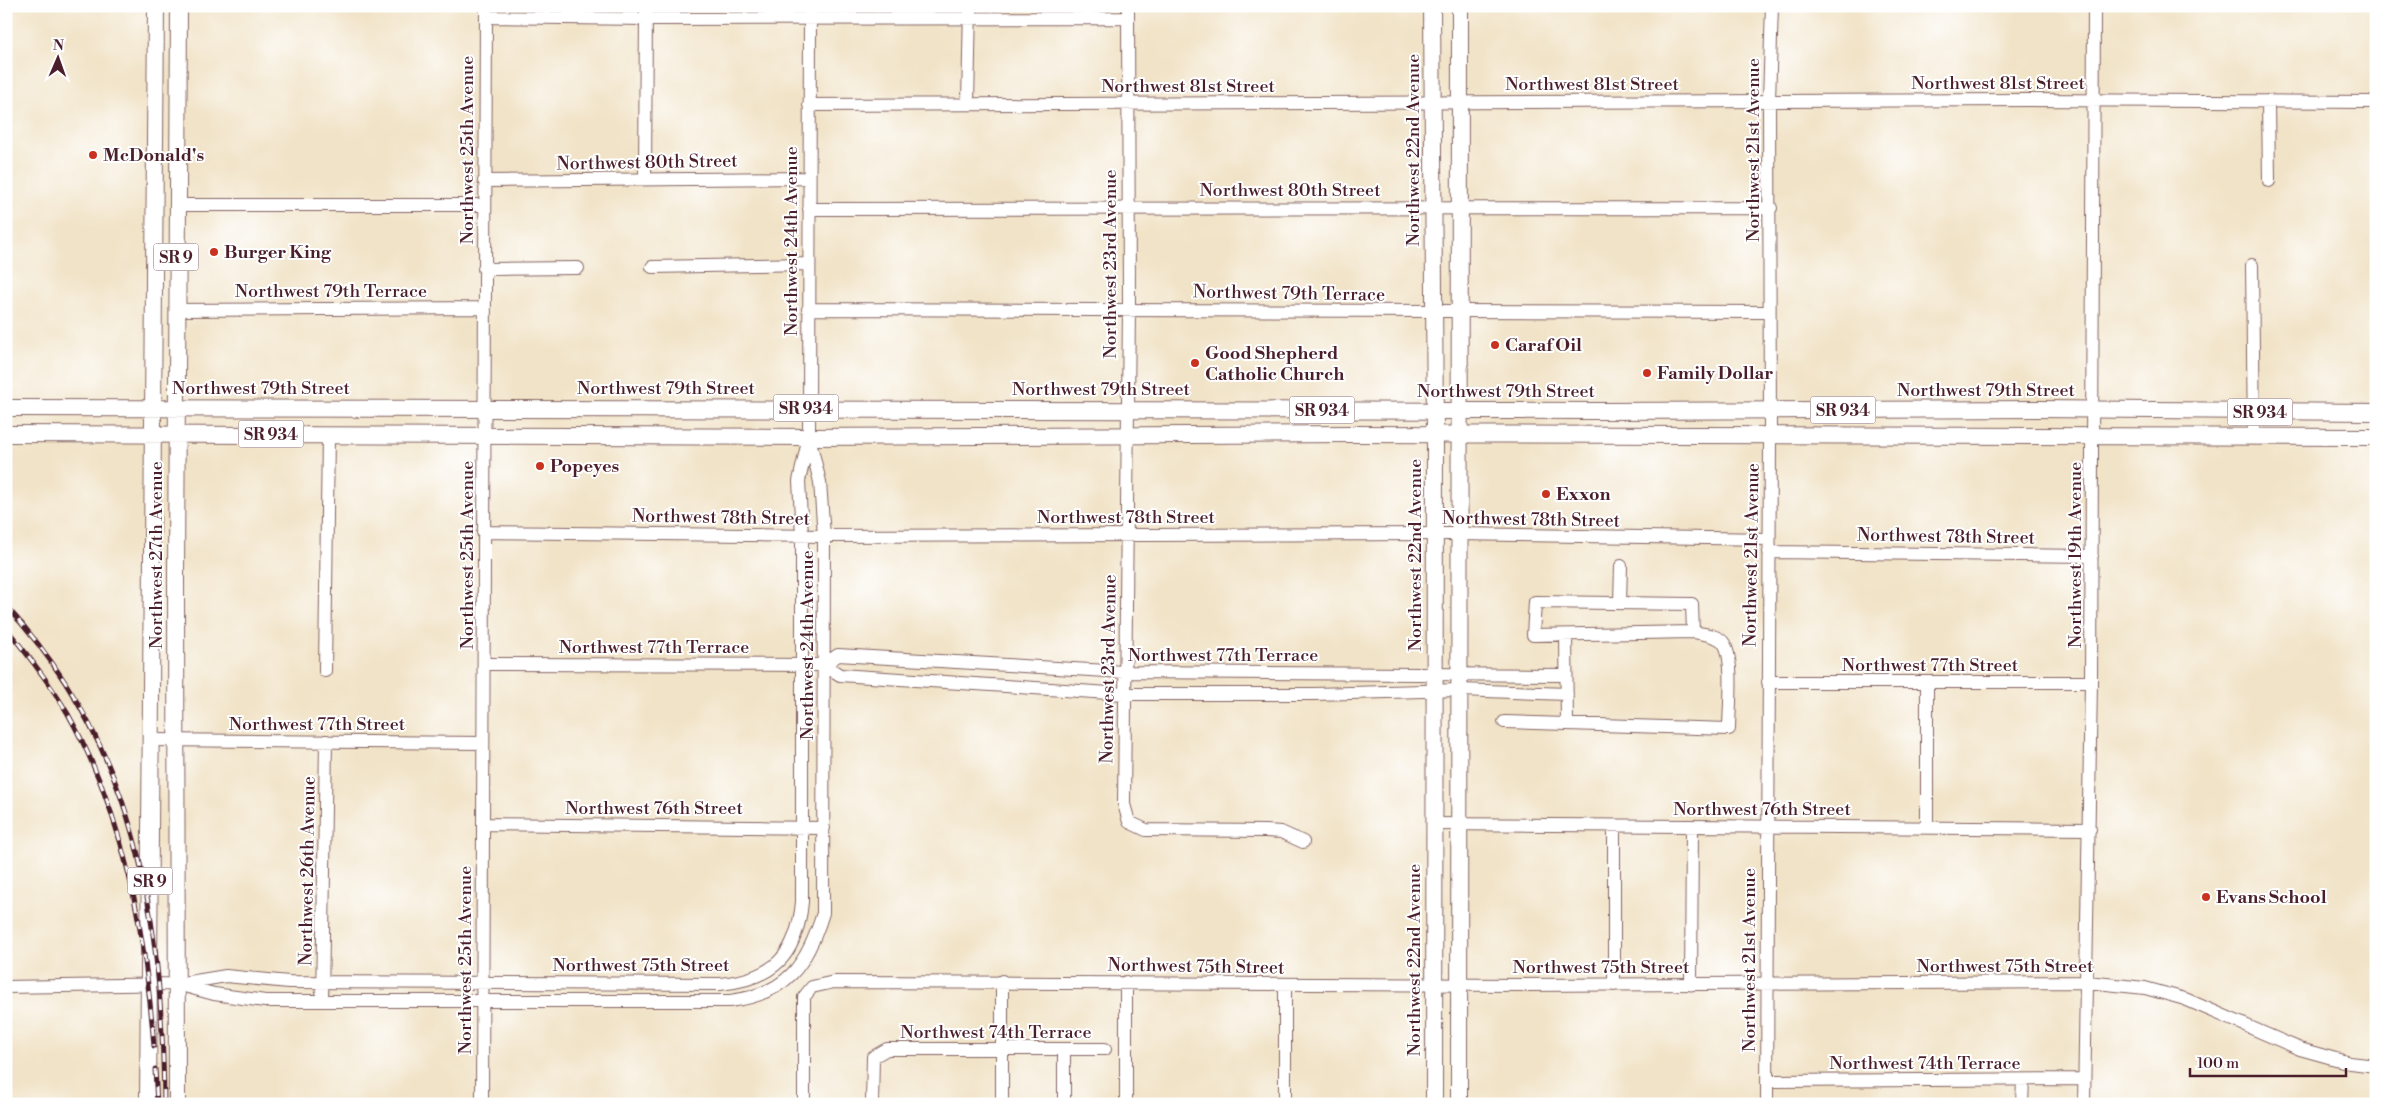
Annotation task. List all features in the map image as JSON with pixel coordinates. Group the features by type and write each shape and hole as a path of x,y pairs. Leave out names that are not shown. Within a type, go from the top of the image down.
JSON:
{"main road":[{"name":"Northwest 27th Avenue","path":"148,1104 156,6"},
{"name":"Northwest 27th Avenue","path":"177,1104 175,789 179,6"},
{"name":"Northwest 22nd Avenue","path":"1432,6 1435,410 1434,1104"},
{"path":"1459,1104 1460,6"},
{"path":"156,63 163,87 169,96 178,99"},
{"path":"156,120 162,136 165,192 177,205"},
{"name":"Northwest 79th Street","path":"6,408 2376,412"},
{"path":"647,408 647,436"},
{"path":"969,409 970,436"},
{"path":"1224,435 1274,426 1288,419 1294,410"},
{"path":"1948,410 1948,436"},
{"path":"1598,411 1599,434"},
{"name":"SR 934","path":"6,434 485,434 809,437 1599,434 2376,437"},
{"path":"152,576 176,576"},
{"path":"150,789 175,789"}],"street":[{"name":"Northwest 24th Avenue","path":"766,993 793,974 813,944 823,914 824,536 820,482 809,437 808,408 810,6"},
{"path":"968,103 970,6"},
{"name":"Northwest 21st Avenue","path":"1767,1104 1766,827 1771,208 1769,100 1772,6"},
{"name":"Northwest 19th Avenue","path":"2084,1104 2090,829 2094,6"},
{"path":"486,11 647,13 810,19 970,20 1128,12"},
{"name":"Northwest 25th Avenue","path":"482,1104 486,11"},
{"name":"Northwest 23rd Avenue","path":"1128,12 1127,207 1129,308 1124,804 1129,822 1146,830 1281,832 1303,842"},
{"path":"645,179 647,13"},
{"name":"Northwest 81st Street","path":"809,105 1769,100 2376,102"},
{"path":"2268,101 2269,181"},
{"name":"Northwest 80th Street","path":"484,181 809,178"},
{"path":"177,205 484,205"},
{"name":"Northwest 80th Street","path":"809,209 1127,207 1433,209 1771,208"},
{"path":"652,267 808,264"},
{"path":"2252,265 2254,437"},
{"path":"484,269 578,268"},
{"name":"Northwest 79th Terrace","path":"178,310 484,308"},
{"name":"Northwest 79th Terrace","path":"808,308 1769,312"},
{"path":"325,671 328,434"},
{"name":"Northwest 75th Street","path":"6,987 177,984 226,976 289,982 737,983 748,980 770,969 783,958 794,942 800,926 802,902 802,535 798,481 809,437"},
{"name":"Northwest 78th Street","path":"483,532 824,536 1127,534 1603,535 1621,538 1769,545 2092,556"},
{"path":"1620,603 1621,566"},
{"path":"1504,722 1729,728 1729,653 1722,641 1711,636 1693,632 1533,635 1536,602 1692,604 1693,632"},
{"path":"1566,634 1567,724"},
{"name":"Northwest 77th Terrace","path":"824,665 838,655 1124,672 1566,675"},
{"path":"970,663 970,684"},
{"name":"Northwest 77th Terrace","path":"484,664 824,665 840,675 1124,694 1435,692 1460,690 1567,694"},
{"path":"1067,690 1069,669"},
{"name":"Northwest 77th Street","path":"1768,682 2091,682"},
{"path":"1926,683 1927,828"},
{"name":"Northwest 77th Street","path":"151,740 483,743"},
{"name":"Northwest 26th Avenue","path":"322,1001 326,742"},
{"name":"Northwest 76th Street","path":"1434,824 1460,822 1510,825 2090,829"},
{"name":"Northwest 76th Street","path":"483,824 824,828"},
{"path":"1614,826 1614,985"},
{"path":"1691,985 1692,826"},
{"path":"1002,981 1002,1104"},
{"name":"Northwest 75th Street","path":"804,1104 804,997 812,987 834,982 1002,981 1285,985 1766,985 2087,982 2145,988 2185,999 2300,1049 2350,1063 2376,1066"},
{"path":"1126,982 1126,1104"},
{"path":"399,983 399,1001"},
{"name":"Northwest 75th Street","path":"177,984 214,994 264,1001 730,1001 766,993"},
{"path":"575,984 575,1002"},
{"path":"657,1001 658,984"},
{"path":"1285,985 1285,1104"},
{"name":"Northwest 74th Terrace","path":"872,1104 873,1057 887,1049 1105,1049"},
{"path":"1064,1049 1064,1104"},
{"name":"Northwest 74th Terrace","path":"1767,1081 2084,1079"},
{"path":"2022,1104 2023,1080"}],"railway":[{"path":"6,606 51,661 86,718 113,777 134,839 148,902 157,967 162,1035 164,1104"},
{"path":"6,628 54,691 68,714 88,753 104,793 118,834 138,917 145,960 154,1046"},
{"path":"155,1069 157,1104"}],"place":[{"name":"McDonald's","path":"93,155"},
{"name":"Burger King","path":"214,252"},
{"name":"Caraf Oil","path":"1495,345"},
{"name":"Good Shepherd Catholic Church","path":"1195,363"},
{"name":"Family Dollar","path":"1647,373"},
{"name":"Popeyes","path":"540,466"},
{"name":"Exxon","path":"1546,494"},
{"name":"Evans School","path":"2206,897"}]}
